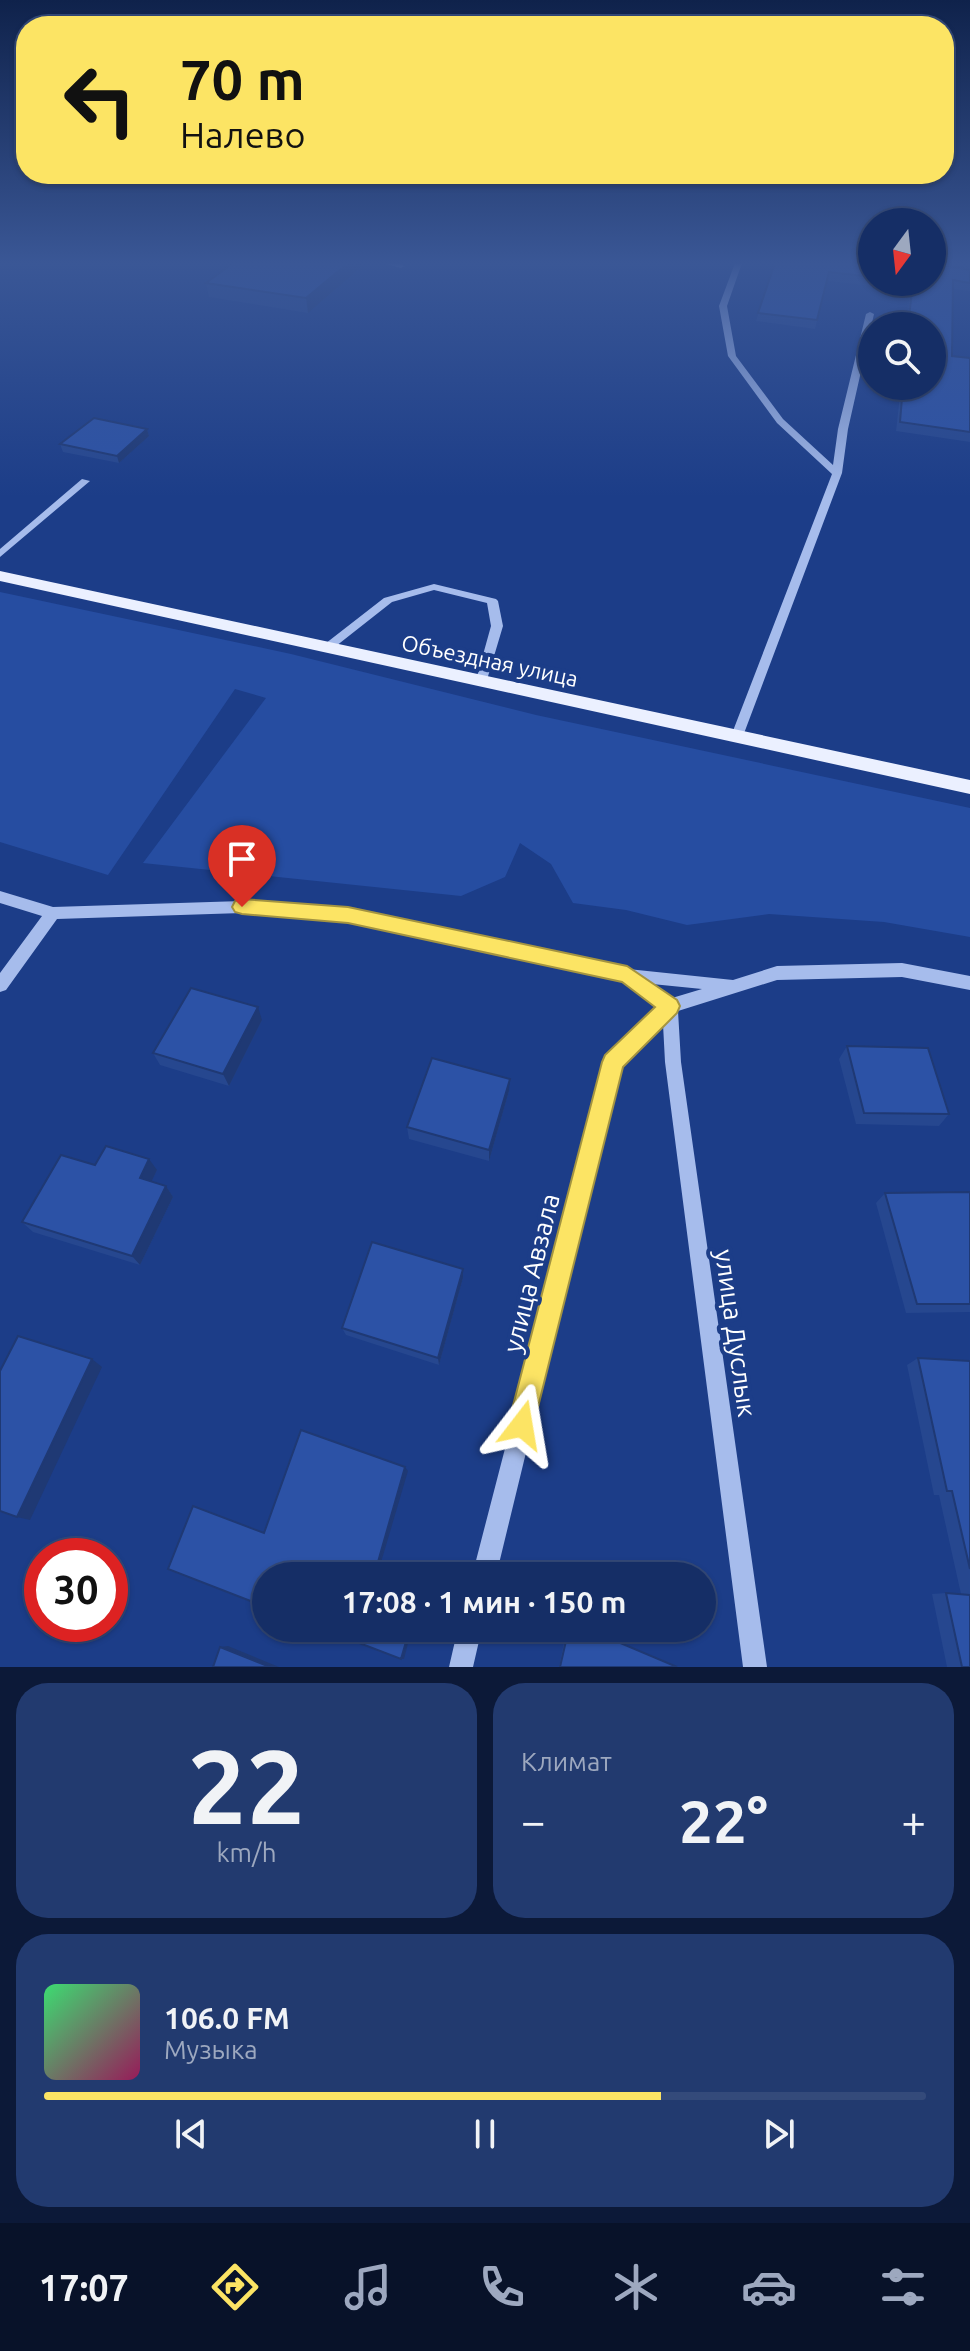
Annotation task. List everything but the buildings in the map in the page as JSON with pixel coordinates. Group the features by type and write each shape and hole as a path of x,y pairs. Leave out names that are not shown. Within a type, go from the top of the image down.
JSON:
{"main road":[{"name":"Объездная улица","path":"0,576 970,787"}],"street":[{"path":"729,341 732,356 780,421 837,473"},
{"path":"737,736 837,473 843,429 858,365"},
{"path":"0,554 85,481"},
{"path":"327,647 388,600 434,587 492,601 497,626 482,680"},
{"path":"0,897 53,913 242,907 348,915 627,975 736,986"},
{"path":"0,985 53,913"},
{"path":"627,975 670,1006 777,973 902,970 970,983"},
{"name":"улица Авзала","path":"488,1562 613,1062 670,1006"},
{"name":"улица Дуслык","path":"670,1006 675,1078 755,1667"},
{"path":"461,1667 467,1642"}],"shaded area":[{"path":"0,592 291,654 536,715 970,808 970,937 884,922 769,914 687,925 626,910 573,903 551,864 520,843 505,877 461,896 143,863 266,698 235,689 108,875 0,842"}],"route":[{"path":"242,907 348,915 627,975 670,1006 613,1062 522,1425"}]}
